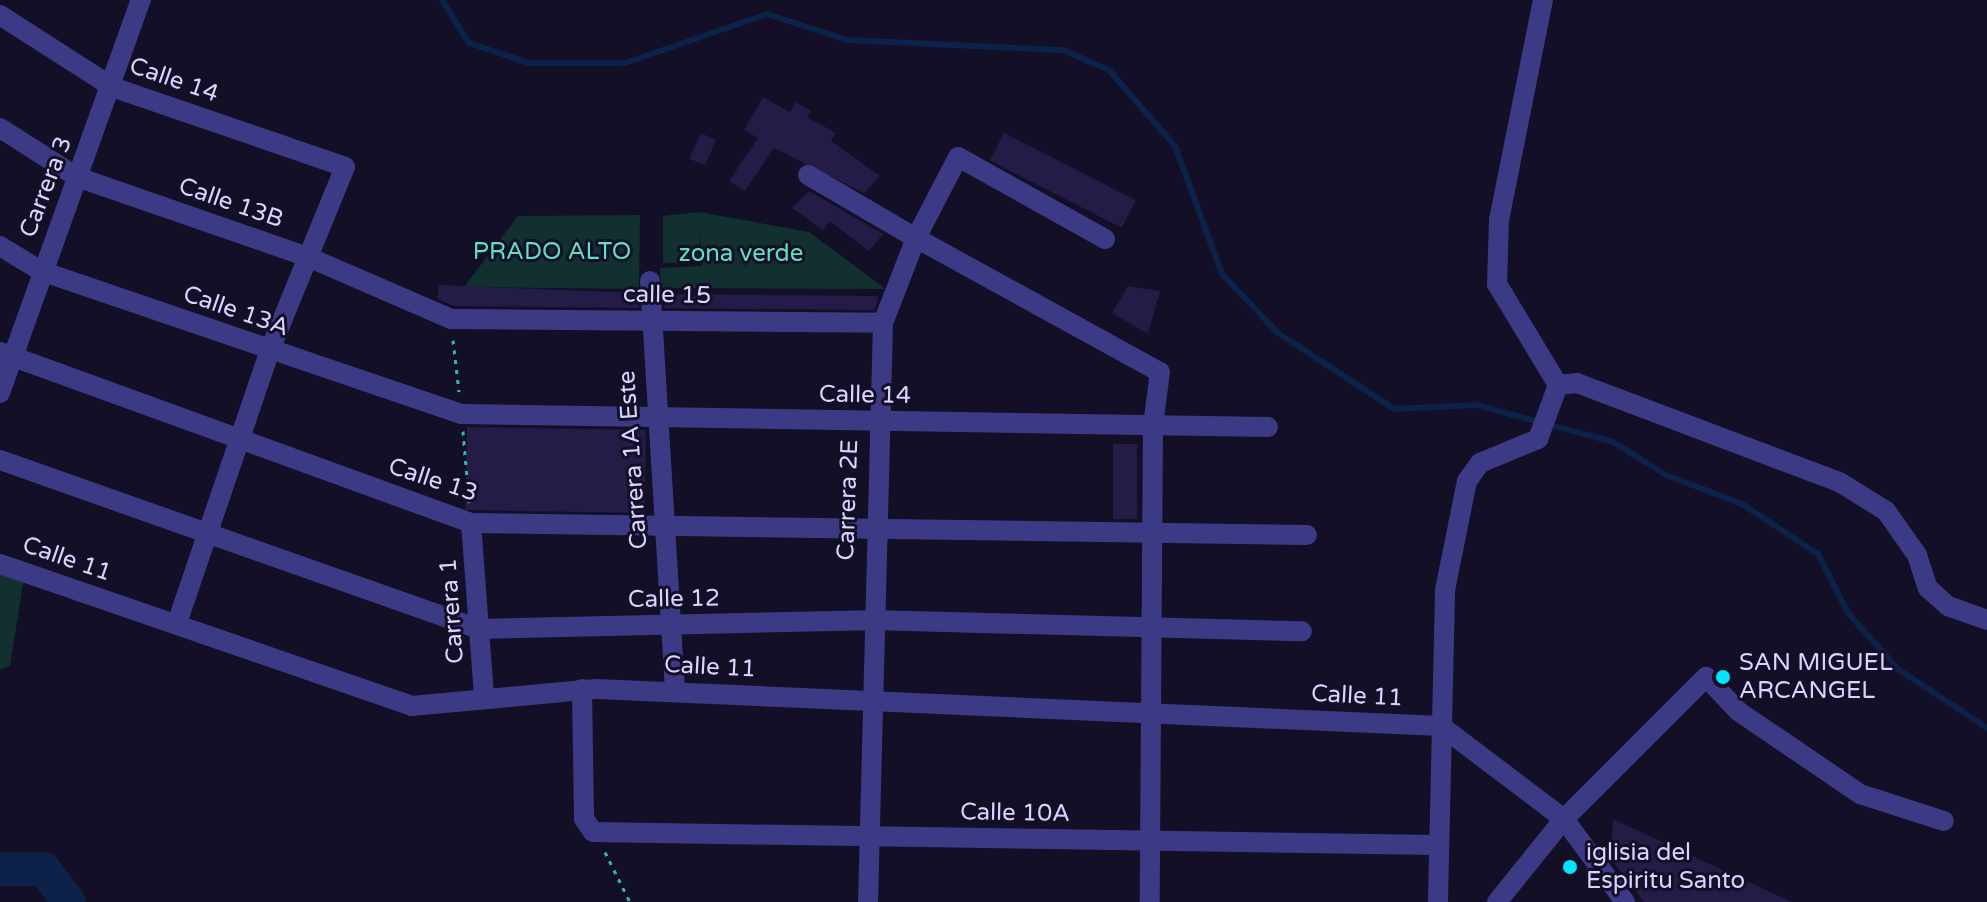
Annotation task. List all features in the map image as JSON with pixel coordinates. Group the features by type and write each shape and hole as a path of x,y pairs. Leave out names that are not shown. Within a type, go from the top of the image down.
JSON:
{"street":[{"name":"Carrera 3","path":"0,393 6,356 112,87 141,0"},
{"path":"1543,0 1499,220 1497,284 1558,385"},
{"name":"Calle 14","path":"0,15 112,87 345,167 308,257"},
{"name":"Calle 13B","path":"0,128 77,177 308,257 451,319"},
{"name":"Carrera 2E","path":"868,902 870,620 883,323 916,238 958,157 1105,239"},
{"path":"808,175 1160,372 1153,425 1150,902"},
{"name":"Calle 13A","path":"0,246 41,271 461,414"},
{"path":"177,623 270,350 308,257"},
{"name":"Carrera 1A Este","path":"650,281 649,321 675,691"},
{"name":"calle 15","path":"451,319 883,323"},
{"name":"Calle 13","path":"6,356 471,523 1307,535"},
{"path":"1558,385 1577,383 1841,483 1886,511 1917,555 1928,588 1948,606 1987,620"},
{"path":"1438,902 1445,590 1467,481 1480,463 1538,439 1558,385"},
{"name":"Calle 14","path":"461,414 1268,427"},
{"path":"0,460 479,629"},
{"name":"Carrera 1","path":"471,523 484,696"},
{"name":"Calle 11","path":"0,564 177,623 389,702 582,689 675,691 868,703 1441,726"},
{"name":"Calle 12","path":"479,629 870,620 1302,631"},
{"path":"1497,902 1564,819 1706,677 1738,711 1860,794 1944,821"},
{"path":"582,689 584,819 593,832"},
{"path":"1441,726 1564,819 1625,902"},
{"name":"Calle 10A","path":"593,832 1437,845"}],"path":[{"path":"593,832 630,902"}],"green space":[{"name":"zona verde","path":"699,212 809,232 886,289 661,288 660,268 702,266 700,232 699,262 663,263 663,216"},
{"name":"PRADO ALTO","path":"640,215 639,289 464,287 518,216"},
{"path":"0,568 24,577 10,666 0,670"}],"building":[{"path":"763,97 790,112 796,102 811,111 807,117 836,133 831,141 880,176 864,193 774,148 745,191 729,181 758,138 744,130"},
{"path":"701,133 716,140 705,166 689,158"},
{"path":"1004,133 1136,200 1122,228 990,161"},
{"path":"809,191 883,234 869,251 830,221 823,230 792,208"},
{"path":"438,285 638,293 639,308 454,306 438,299"},
{"path":"1128,286 1160,291 1148,334 1112,313"},
{"path":"664,294 878,296 878,300 874,310 665,308"},
{"path":"467,427 646,430 645,513 466,510"},
{"path":"1113,444 1137,444 1137,519 1113,519"},
{"path":"1613,819 1792,902 1644,902 1611,859"}],"waterway":[{"path":"442,0 469,43 529,63 625,63 767,14 847,40 1063,50 1109,70 1175,146 1222,274 1278,333 1394,409 1477,405 1613,442 1666,475 1742,504 1818,554 1848,613 1898,669 1987,728"},
{"path":"0,869 44,869 69,902"}],"place":[{"name":"SAN MIGUEL ARCANGEL","path":"1723,677"},
{"name":"iglisia del Espiritu Santo","path":"1570,867"}]}
